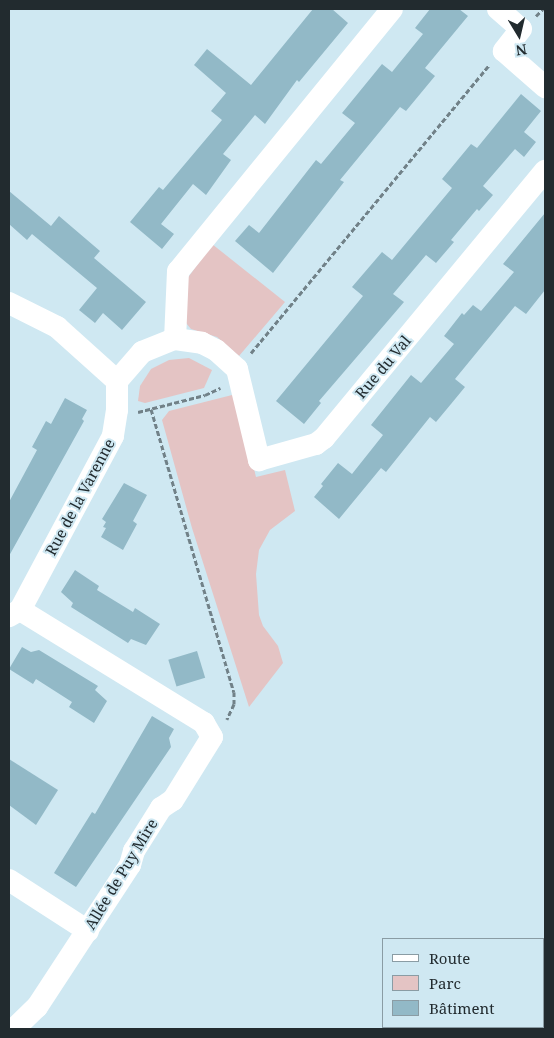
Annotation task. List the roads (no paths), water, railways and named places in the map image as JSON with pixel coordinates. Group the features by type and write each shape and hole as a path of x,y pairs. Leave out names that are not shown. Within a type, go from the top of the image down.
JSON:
{"street":[{"path":"9,302 57,327 117,381 142,352 175,339 176,281 182,264 392,9"},
{"path":"498,9 521,30 504,51 545,87"},
{"name":"Rue du Val","path":"175,339 202,343 216,350 237,369 259,460 316,444 340,420 545,172"},
{"name":"Rue de la Varenne","path":"14,613 113,436 117,417 117,381"},
{"name":"Allée de Puy Mire","path":"14,613 204,723 211,729 211,742 173,800 161,808 134,851 130,866 88,931 37,1008 14,1029"},
{"path":"9,880 88,931"}]}
